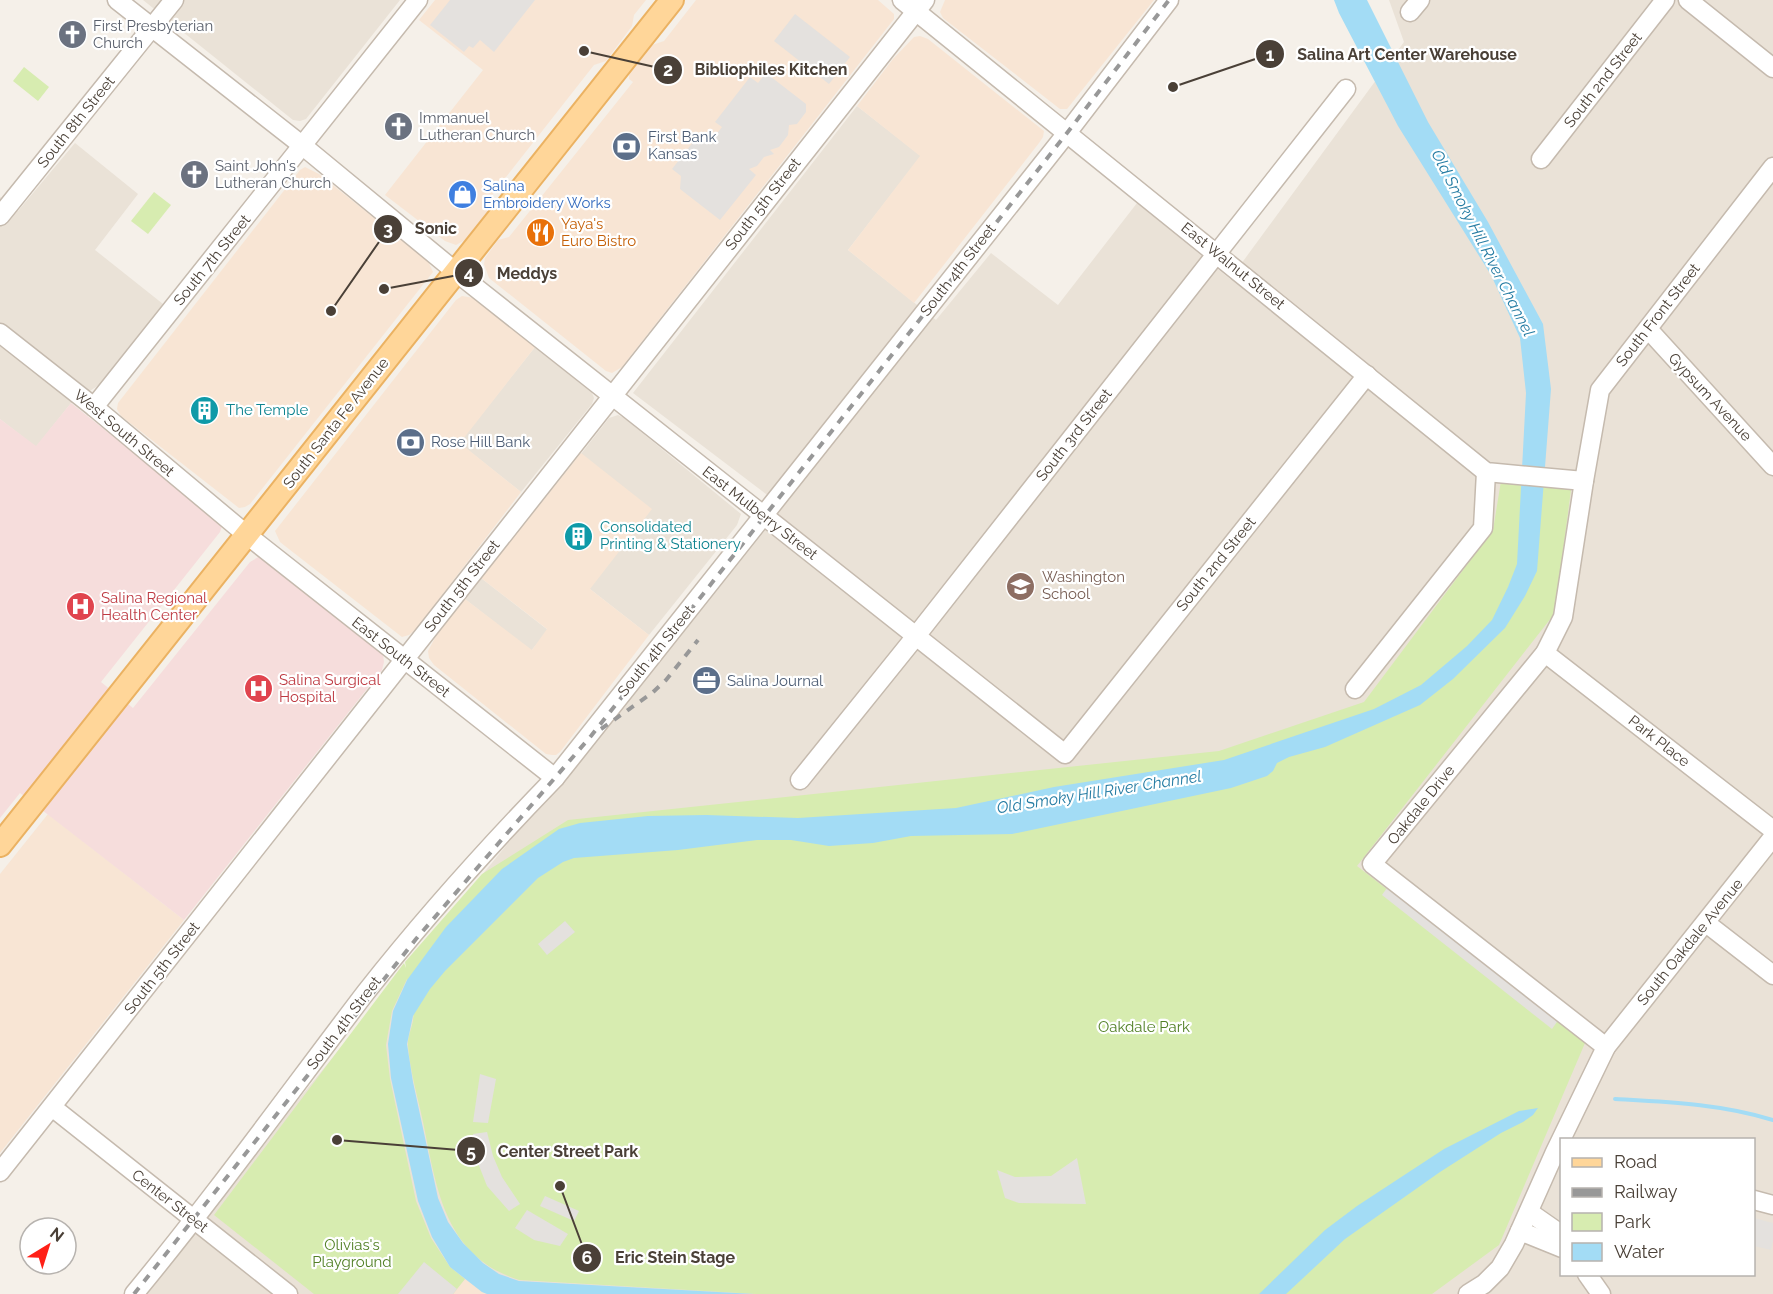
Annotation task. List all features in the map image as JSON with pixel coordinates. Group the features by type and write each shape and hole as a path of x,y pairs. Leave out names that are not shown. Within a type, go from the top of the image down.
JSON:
{"main road":[{"name":"South Santa Fe Avenue","path":"0,845 672,0"}],"street":[{"name":"East Mulberry Street","path":"117,0 303,146 456,272 1065,754"},
{"name":"South 8th Street","path":"0,216 174,0"},
{"name":"South 7th Street","path":"94,407 418,0"},
{"name":"South 4th Street","path":"134,1294 194,1220 367,991 474,862 555,778 1067,133 1169,0"},
{"name":"South 2nd Street","path":"1541,159 1665,0"},
{"path":"1688,0 1773,68"},
{"name":"East Walnut Street","path":"914,4 1067,133 1486,471"},
{"name":"South 5th Street","path":"0,1172 613,396 914,4"},
{"name":"South 3rd Street","path":"800,780 1346,89"},
{"name":"South Front Street","path":"1576,481 1600,390 1773,166"},
{"name":"Gypsum Avenue","path":"1648,329 1773,466"},
{"name":"West South Street","path":"0,333 94,407 247,535"},
{"name":"South 2nd Street","path":"1065,754 1367,375"},
{"path":"1355,689 1483,528 1486,471 1576,481"},
{"name":"Oakdale Drive","path":"1576,481 1563,617 1545,653 1372,864 1606,1047"},
{"name":"East South Street","path":"247,535 555,778"},
{"name":"Park Place","path":"1545,653 1773,830"},
{"name":"South Oakdale Avenue","path":"1562,1138 1606,1047 1773,837"},
{"path":"1706,923 1773,975"},
{"name":"Center Street","path":"52,1107 288,1294"},
{"name":"South Oakdale Avenue","path":"1468,1294 1484,1284 1500,1268 1520,1231 1560,1142"},
{"path":"1755,1200 1773,1205"},
{"path":"1529,1212 1560,1234"},
{"path":"1520,1231 1560,1247"},
{"path":"1588,1276 1601,1294"}],"shaded area":[{"path":"143,0 400,0 306,119 300,121 293,120"},
{"path":"435,0 646,0 634,15 632,26 606,61 594,65 488,200 487,212 465,240 456,245 445,241 385,195 483,70 419,20"},
{"path":"450,0 535,0 494,52 480,40 473,48 469,46 464,52 430,25"},
{"path":"696,0 878,0 894,14 894,19 622,367 612,373 606,371 489,278 484,264 485,258 498,240 509,237 633,82 629,79 629,73 652,45 664,41"},
{"path":"945,0 1154,0 1067,109 1060,109 943,18 940,12"},
{"path":"1389,0 1773,0 1773,1294 134,1294 203,1216 783,507 633,393 857,106 921,156 848,250 936,320 991,253 1058,305 1137,203 1230,279 1404,42"},
{"path":"795,14 850,57 829,84 774,41"},
{"path":"920,36 928,39 1044,131 1039,143 914,303 848,250 920,156 857,106 893,59 914,37"},
{"path":"766,73 806,104 806,112 797,124 789,125 788,135 779,147 770,150 774,154 764,157 757,166 749,169 756,175 720,220 680,189 681,176 672,169 701,132 712,140 722,127 715,122 750,77 758,83"},
{"path":"75,143 138,194 95,250 163,304 99,385 71,403 36,447 0,419 0,197 18,211"},
{"path":"305,167 319,174 428,261 433,272 250,504 239,508 121,416 117,409 118,403 300,170"},
{"path":"462,296 474,298 535,347 460,443 521,492 416,629 402,637 280,542 275,531 456,300"},
{"path":"535,347 592,393 594,398 592,404 521,492 459,443"},
{"name":"Salina Regional Health Center","path":"71,403 218,520 222,526 220,532 101,682 133,708 250,562 260,556 379,648 383,654 382,670 184,920 20,793 0,818 0,419 36,446"},
{"path":"618,415 741,514 737,525 649,635 590,589 581,454 609,418"},
{"path":"581,453 652,509 590,589 649,635 560,752 552,755 546,754 434,665 429,658 428,651 436,636 465,599 532,650 547,629 481,578"},
{"path":"481,578 548,630 531,651 465,599"},
{"path":"48,814 184,920 0,1153 0,874"},
{"path":"1389,885 1559,1019 1552,1029 1382,895"},
{"path":"565,921 575,932 547,955 538,944"},
{"path":"480,1074 496,1079 488,1123 473,1122"},
{"path":"487,1132 493,1156 502,1177 520,1204 509,1211 487,1186 476,1158 473,1134"},
{"path":"1077,1158 1086,1204 1019,1203 1005,1198 997,1170 1015,1177 1051,1176"},
{"path":"545,1196 579,1211 574,1221 540,1206"},
{"path":"527,1210 568,1234 560,1246 534,1240 515,1228"},
{"path":"1755,1218 1773,1223 1771,1250 1755,1246"},
{"path":"424,1262 457,1289 453,1294 398,1294"},
{"path":"465,1279 482,1292 487,1294 453,1294"}],"green space":[{"path":"24,67 49,87 38,101 13,81"},
{"path":"154,192 171,205 148,234 131,221"},
{"name":"Oakdale Park","path":"1501,481 1571,490 1555,613 1357,866 1585,1043 1499,1245 1432,1294 756,1294 519,1280 494,1269 474,1255 459,1237 448,1217 433,1172 412,1075 408,1043 413,1010 407,979 392,1011 386,1045 390,1079 416,1201 431,1238 450,1267 465,1279 453,1294 314,1294 214,1215 404,963 406,968 405,962 482,874 568,820 1219,751 1364,702 1493,530"}],"water":[{"path":"1334,0 1367,0 1428,122 1488,222 1543,324 1551,389 1537,571 1505,628 1453,679 1420,705 1325,747 1289,757 1277,763 1267,776 1231,788 1012,834 911,836 873,843 829,846 791,840 757,840 678,850 574,858 563,862 538,878 445,971 413,1016 407,1044 413,1082 438,1198 448,1222 463,1243 483,1263 499,1274 519,1281 754,1294 487,1294 482,1292 450,1267 432,1237 418,1201 391,1078 388,1044 393,1011 407,980 446,927 502,869 559,829 580,823 648,816 798,818 956,808 1054,787 1224,760 1374,709 1421,685 1467,646 1492,620 1517,564 1526,393 1520,338 1491,275 1398,126"},
{"path":"1538,1108 1523,1122 1501,1133 1440,1172 1345,1239 1286,1294 1259,1294 1325,1230 1357,1206 1444,1149 1519,1111"}],"waterway":[{"name":"Old Smoky Hill River Channel","path":"1615,1099 1715,1107 1773,1120"}],"railway":[{"path":"134,1294 416,939 591,736 1067,133 1169,0"},
{"path":"601,729 652,693 666,680 698,640"}],"place":[{"name":"First Presbyterian Church","path":"72,35"},
{"name":"Bibliophiles Kitchen","path":"584,51"},
{"name":"Salina Art Center Warehouse","path":"1173,87"},
{"name":"Immanuel Lutheran Church","path":"398,127"},
{"name":"First Bank Kansas","path":"627,146"},
{"name":"Saint John's Lutheran Church","path":"194,175"},
{"name":"Salina Embroidery Works","path":"462,195"},
{"name":"Yaya's Euro Bistro","path":"540,233"},
{"name":"Meddys","path":"384,289"},
{"name":"Sonic","path":"331,311"},
{"name":"The Temple","path":"205,410"},
{"name":"Rose Hill Bank","path":"410,442"},
{"name":"Consolidated Printing & Stationery","path":"579,536"},
{"name":"Washington School","path":"1021,586"},
{"name":"Salina Regional Health Center","path":"80,607"},
{"name":"Salina Journal","path":"706,681"},
{"name":"Salina Surgical Hospital","path":"258,689"},
{"name":"Center Street Park","path":"337,1140"},
{"name":"Eric Stein Stage","path":"560,1186"}],"park label":[{"name":"Olivias's Playground","path":"352,1254"}]}
